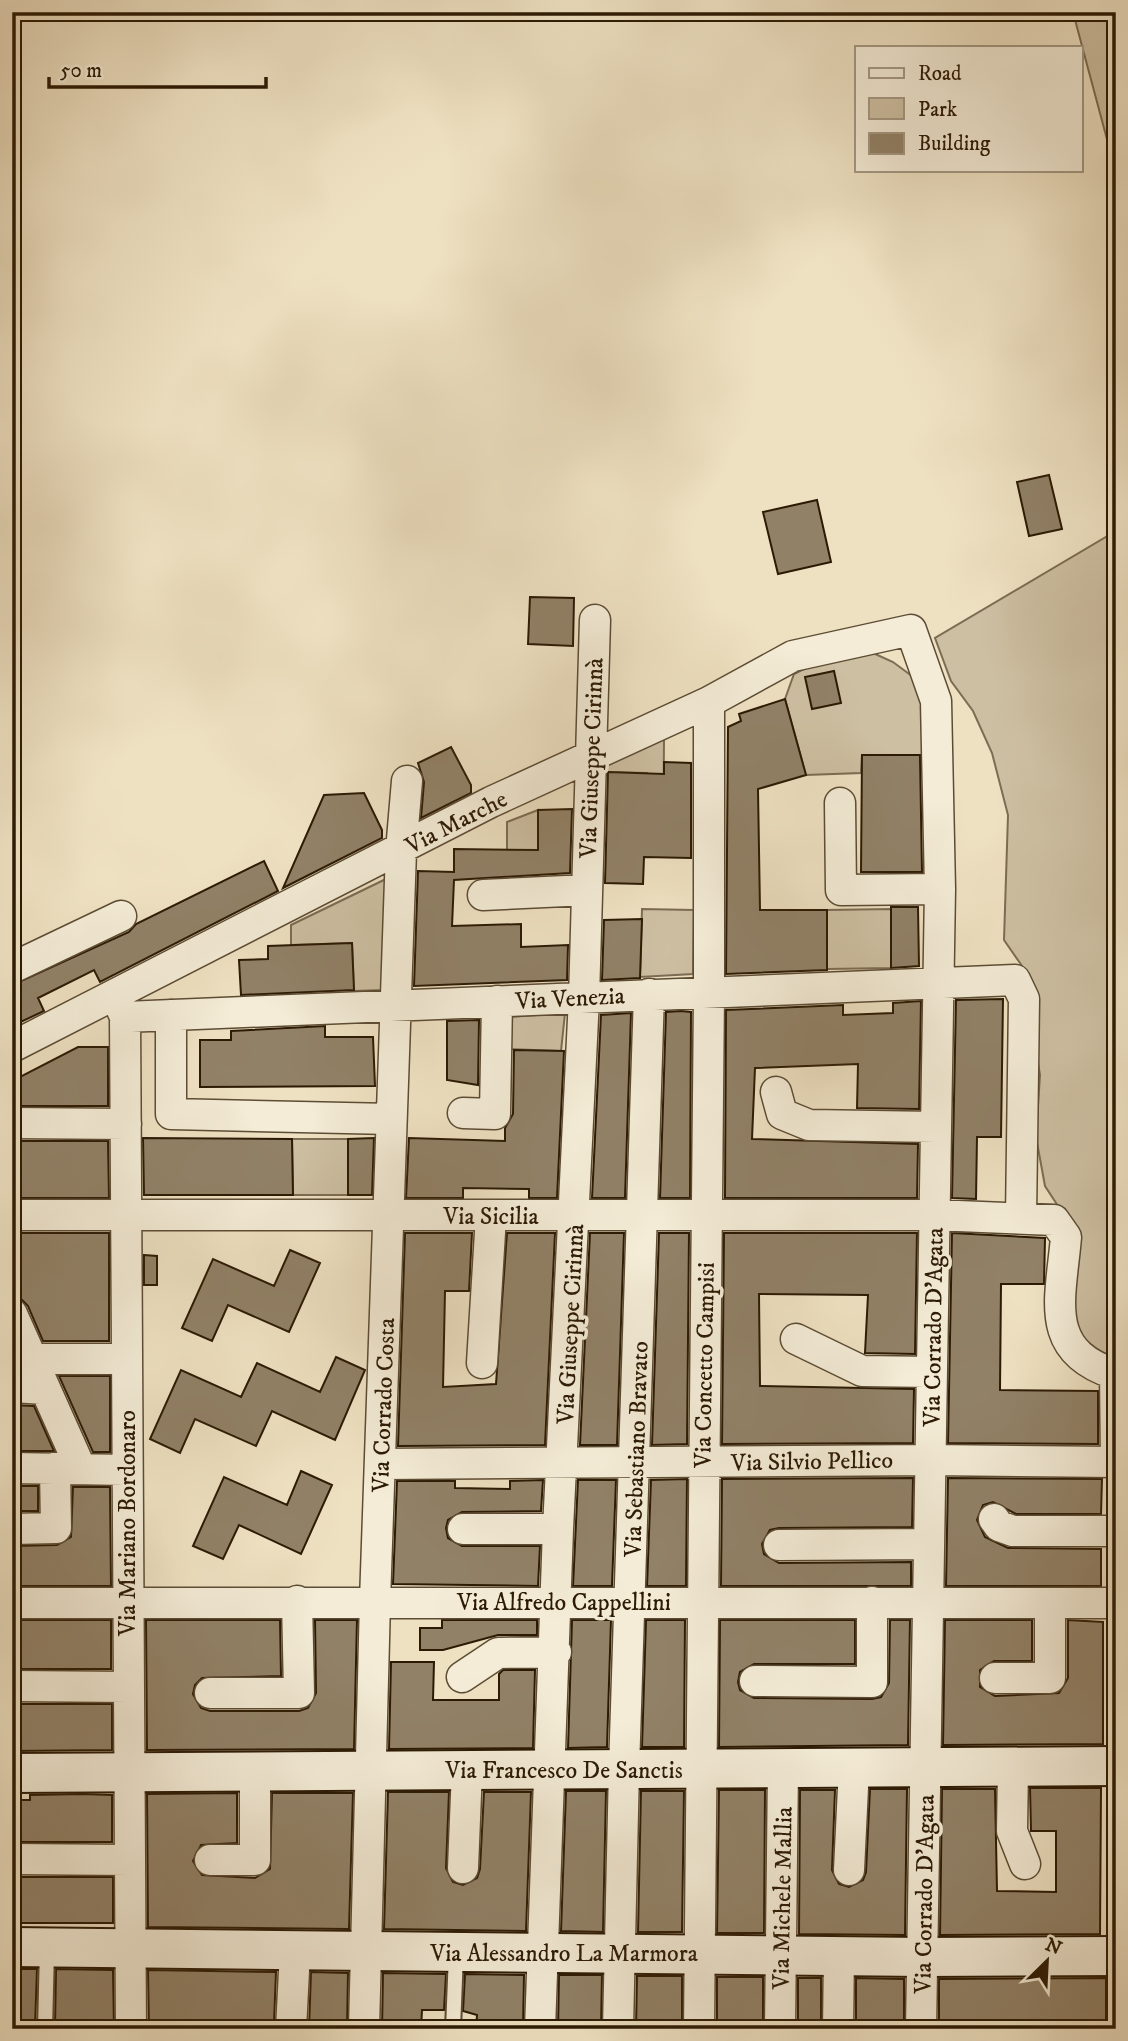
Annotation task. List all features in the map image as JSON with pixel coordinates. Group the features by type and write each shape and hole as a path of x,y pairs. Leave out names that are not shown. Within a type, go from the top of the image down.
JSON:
{"street":[{"name":"Via Giuseppe Cirinnà","path":"540,2029 552,1770 558,1529 564,1463 584,998 595,620"},
{"name":"Via Marche","path":"12,1047 120,1006 491,802 709,702 793,656 911,630"},
{"name":"Via Corrado D'Agata","path":"911,630 936,701 940,890 921,2029"},
{"name":"Via Concetto Campisi","path":"699,2029 699,1769 709,993 709,702"},
{"name":"Via Corrado Costa","path":"364,2029 391,1119 401,851 407,781"},
{"path":"840,803 841,890 940,890"},
{"path":"483,895 587,890"},
{"path":"12,968 121,916"},
{"name":"Via Venezia","path":"120,1006 171,1015 1015,981 1024,999 1021,1218"},
{"name":"Via Sebastiano Bravato","path":"618,2029 649,994"},
{"path":"463,1113 495,1114 497,1002"},
{"name":"Via Mariano Bordonaro","path":"120,1006 126,1124 131,2029"},
{"path":"171,1015 171,1114 391,1119"},
{"path":"776,1092 782,1114 809,1125 936,1127"},
{"path":"12,1124 126,1124"},
{"name":"Via Sicilia","path":"12,1215 934,1215 1054,1220 1066,1237 1060,1312 1064,1336 1086,1362 1115,1374"},
{"path":"482,1363 491,1216"},
{"path":"12,1314 46,1389 68,1468 56,1528 12,1529"},
{"path":"796,1339 862,1371 932,1372"},
{"path":"32,1359 127,1359"},
{"path":"1115,1374 1116,1462"},
{"path":"12,1387 46,1389"},
{"name":"Via Silvio Pellico","path":"382,1464 931,1460 1116,1462"},
{"path":"12,1468 127,1470"},
{"path":"994,1519 999,1526 1013,1531 1116,1531"},
{"path":"463,1529 558,1529"},
{"path":"779,1545 929,1544"},
{"path":"210,1693 299,1693 297,1601"},
{"path":"755,1681 872,1682 872,1602"},
{"name":"Via Alfredo Cappellini","path":"12,1603 1116,1603"},
{"path":"995,1678 1050,1678 1050,1603"},
{"path":"462,1676 498,1653 556,1652"},
{"path":"12,1686 128,1687"},
{"name":"Via Francesco De Sanctis","path":"12,1773 1116,1766"},
{"name":"Via Michele Mallia","path":"780,2029 783,1767"},
{"path":"849,1870 853,1767"},
{"path":"1013,1767 1012,1832 1025,1864"},
{"path":"463,1868 467,1770"},
{"path":"211,1860 255,1860 255,1771"},
{"path":"12,1859 130,1860"},
{"name":"Via Alessandro La Marmora","path":"29,1948 839,1954 922,1957 1116,1956"},
{"path":"290,2029 295,1951"},
{"path":"838,2029 839,1954"}],"lane":[{"path":"29,1948 45,2029"},
{"path":"453,2029 456,1953"}],"green space":[{"path":"1075,12 1116,12 1116,173 1074,16"},
{"path":"1116,531 1116,1364 1070,1329 1060,1209 1045,1186 1036,1137 1040,1075 1035,1044 1034,995 1022,966 1004,940 1008,815 992,753 973,711 951,681 935,638"},
{"path":"873,653 893,662 920,682 926,755 862,755 861,773 806,775 785,699 794,674 822,660"},
{"path":"664,739 663,857 644,857 647,773 607,772 608,760"},
{"path":"538,810 538,878 507,881 507,822"},
{"path":"388,878 383,990 354,991 352,943 291,945 291,925"},
{"path":"642,909 694,910 693,974 640,977"},
{"path":"891,909 891,968 827,969 827,910"},
{"path":"565,1013 561,1051 507,1049 509,1017"},
{"path":"292,1139 348,1139 348,1195 293,1195"}],"building":[{"path":"1049,475 1062,529 1029,536 1017,482"},
{"path":"817,500 831,562 778,574 763,512"},
{"path":"530,597 574,598 573,646 528,644"},
{"path":"834,671 841,703 812,709 805,677"},
{"path":"785,699 806,775 758,789 760,910 827,910 827,970 726,974 728,727 741,721 739,714"},
{"path":"451,747 471,785 471,793 421,818 424,782 418,763"},
{"path":"862,755 920,755 922,872 861,872"},
{"path":"664,762 691,763 691,858 644,857 643,884 605,883 608,772 664,774"},
{"path":"364,793 382,830 382,838 283,888 324,795"},
{"path":"572,809 570,873 454,880 452,926 521,924 521,947 568,945 567,980 414,986 418,871 454,872 454,849 538,850 538,810"},
{"path":"264,861 278,891 100,982 94,970 38,998 44,1011 12,1026 12,985 129,932 136,924"},
{"path":"891,907 918,907 919,966 891,968"},
{"path":"642,919 640,978 602,980 604,920"},
{"path":"352,943 354,990 241,995 239,960 268,959 268,946"},
{"path":"1003,999 1001,1137 977,1137 976,1199 952,1198 956,1000"},
{"path":"921,1001 919,1109 857,1108 858,1064 755,1068 752,1139 918,1144 917,1198 725,1198 726,1010 843,1005 843,1015 893,1013 893,1003"},
{"path":"666,1012 691,1012 690,1198 660,1198"},
{"path":"631,1013 625,1198 592,1198 601,1015"},
{"path":"479,1020 478,1085 447,1080 447,1021"},
{"path":"325,1026 325,1037 373,1037 375,1086 200,1087 200,1040 231,1040 231,1031"},
{"path":"78,1047 108,1047 108,1106 12,1106 12,1081"},
{"path":"514,1050 564,1051 557,1198 529,1198 529,1189 463,1188 463,1198 406,1198 409,1138 505,1141 505,1128 513,1114"},
{"path":"143,1138 292,1139 293,1195 144,1195"},
{"path":"374,1138 372,1195 348,1195 348,1139"},
{"path":"12,1141 108,1141 109,1198 12,1198"},
{"path":"12,1233 109,1233 109,1341 43,1341 28,1306 22,1300 12,1297"},
{"path":"405,1233 472,1233 469,1291 445,1291 443,1387 496,1384 507,1233 555,1233 545,1445 398,1446"},
{"path":"590,1233 624,1233 617,1445 580,1445"},
{"path":"659,1233 689,1233 687,1444 652,1445"},
{"path":"724,1233 917,1233 915,1354 865,1353 868,1295 759,1294 760,1386 914,1389 913,1443 722,1444"},
{"path":"952,1233 1045,1238 1044,1284 1001,1284 1000,1390 1098,1391 1098,1444 948,1443"},
{"path":"290,1250 320,1263 289,1332 228,1305 212,1341 182,1328 213,1259 274,1286"},
{"path":"144,1255 157,1256 157,1285 144,1285"},
{"path":"336,1357 365,1370 335,1440 272,1411 256,1446 195,1419 180,1453 150,1439 181,1370 241,1397 257,1363 320,1392"},
{"path":"59,1376 110,1376 110,1452 93,1452"},
{"path":"12,1405 34,1406 54,1451 12,1451"},
{"path":"301,1471 332,1485 301,1554 239,1525 223,1559 193,1546 224,1477 287,1505"},
{"path":"913,1478 912,1527 779,1528 770,1530 762,1544 764,1554 779,1563 911,1562 911,1586 721,1586 722,1479"},
{"path":"948,1478 1102,1479 1101,1514 1016,1514 993,1502 983,1505 977,1520 985,1537 1008,1548 1101,1549 1101,1586 946,1586"},
{"path":"687,1479 686,1586 647,1586 651,1480"},
{"path":"543,1480 541,1511 462,1512 448,1520 446,1528 448,1538 462,1546 540,1546 538,1586 393,1584 397,1481 455,1481 455,1488 510,1489 510,1481"},
{"path":"578,1480 616,1480 612,1586 573,1586"},
{"path":"12,1486 38,1486 38,1511 12,1511"},
{"path":"73,1487 110,1487 111,1586 12,1586 12,1546 57,1545 71,1537"},
{"path":"12,1620 111,1620 111,1669 12,1669"},
{"path":"146,1620 280,1620 281,1676 202,1678 195,1685 193,1694 201,1708 210,1711 299,1711 308,1708 316,1693 315,1620 357,1620 354,1749 147,1750"},
{"path":"442,1620 537,1620 537,1635 498,1635 443,1650 420,1650 420,1628 442,1628"},
{"path":"572,1620 611,1620 607,1747 568,1748"},
{"path":"646,1620 685,1620 684,1747 642,1747"},
{"path":"720,1620 855,1620 855,1664 754,1664 740,1672 738,1682 740,1690 754,1698 872,1699 881,1697 889,1683 890,1620 910,1620 908,1745 719,1747"},
{"path":"945,1620 1032,1620 1032,1661 994,1661 980,1670 980,1687 995,1696 1059,1693 1068,1678 1068,1620 1103,1622 1103,1744 943,1745"},
{"path":"391,1662 434,1662 433,1700 499,1700 499,1674 503,1670 535,1670 533,1748 389,1749"},
{"path":"12,1704 112,1704 112,1750 12,1751"},
{"path":"1030,1788 1101,1788 1100,1934 940,1935 942,1789 995,1789 997,1891 1056,1892 1056,1831 1031,1831"},
{"path":"870,1789 907,1789 905,1935 799,1934 800,1790 835,1790 832,1870 839,1884 849,1887 863,1880 866,1872"},
{"path":"719,1790 765,1790 764,1933 717,1933"},
{"path":"566,1791 606,1791 603,1932 561,1931"},
{"path":"641,1791 684,1791 682,1932 638,1932"},
{"path":"388,1792 449,1792 446,1868 453,1882 463,1885 477,1878 480,1869 484,1792 531,1792 526,1931 384,1929"},
{"path":"237,1793 237,1843 201,1845 193,1861 202,1875 255,1878 270,1869 272,1793 353,1793 349,1929 148,1927 147,1794"},
{"path":"30,1795 112,1795 112,1842 12,1842 12,1800 30,1800"},
{"path":"12,1877 113,1877 113,1923 12,1923"},
{"path":"12,1969 37,1969 35,2026 12,2026"},
{"path":"56,1969 113,1970 114,2029 55,2026"},
{"path":"148,1970 276,1972 274,2022 191,2022 191,2029 149,2029"},
{"path":"311,1972 348,1973 347,2029 309,2029"},
{"path":"383,1973 446,1974 444,2010 422,2010 421,2029 382,2029"},
{"path":"465,1974 524,1975 523,2029 476,2029 477,2015 463,2011"},
{"path":"559,1975 602,1975 601,2029 558,2029"},
{"path":"637,1976 682,1976 682,2029 636,2029"},
{"path":"717,1977 763,1977 763,2029 717,2029"},
{"path":"798,1978 821,1978 821,2029 798,2029"},
{"path":"856,1978 904,1979 904,2029 856,2029"},
{"path":"1106,1978 1106,2028 939,2029 939,1979"}]}
